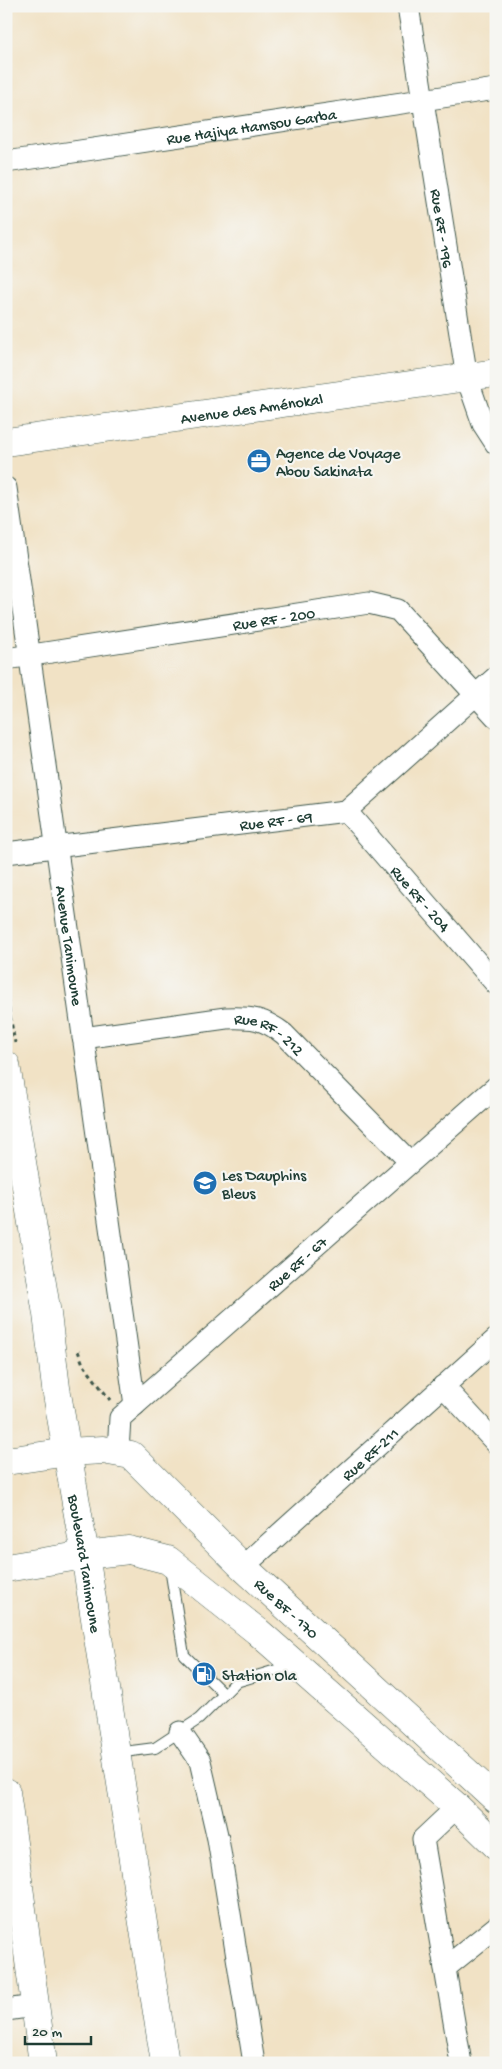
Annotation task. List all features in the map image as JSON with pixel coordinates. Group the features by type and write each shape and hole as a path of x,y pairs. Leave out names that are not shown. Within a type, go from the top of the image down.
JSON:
{"main road":[{"name":"Avenue des Aménokal","path":"6,442 496,373"},
{"name":"Boulevard Tanimoune","path":"6,1065 165,2063"},
{"name":"Rue BF - 170","path":"6,1461 68,1452 118,1451 131,1454 243,1567 496,1800"},
{"path":"6,1568 130,1550 168,1560 223,1602 457,1807 496,1845"},
{"path":"6,1792 43,2063"}],"street":[{"name":"Rue RF - 196","path":"408,6 467,378 483,424 496,444"},
{"name":"Rue Hajiya Hamsou Garba","path":"6,162 496,89"},
{"name":"Avenue Tanimoune","path":"6,488 135,1405"},
{"name":"Rue RF - 200","path":"6,659 369,603 398,610 496,717"},
{"path":"346,811 477,696 496,677"},
{"name":"Rue RF - 69","path":"6,853 56,845 346,811"},
{"name":"Rue RF - 204","path":"346,811 496,984"},
{"name":"Rue RF - 212","path":"83,1038 226,1018 249,1017 268,1022 284,1034 410,1162"},
{"name":"Rue RF - 67","path":"118,1451 120,1418 496,1087"},
{"name":"Rue RF-211","path":"243,1567 496,1339"},
{"path":"443,1386 496,1443"},
{"path":"180,1732 200,1761 218,1839 254,2063"},
{"path":"457,1807 423,1839 461,2063"},
{"path":"445,1968 496,1927"},
{"path":"6,2010 34,2006"}],"lane":[{"path":"168,1560 184,1655 224,1694"},
{"path":"116,1753 156,1748 199,1719 236,1682 294,1665"}],"place":[{"name":"Agence de Voyage Abou Sakinata","path":"259,461"},
{"name":"Les Dauphins Bleus","path":"205,1183"},
{"name":"Station Ola","path":"204,1674"}]}
